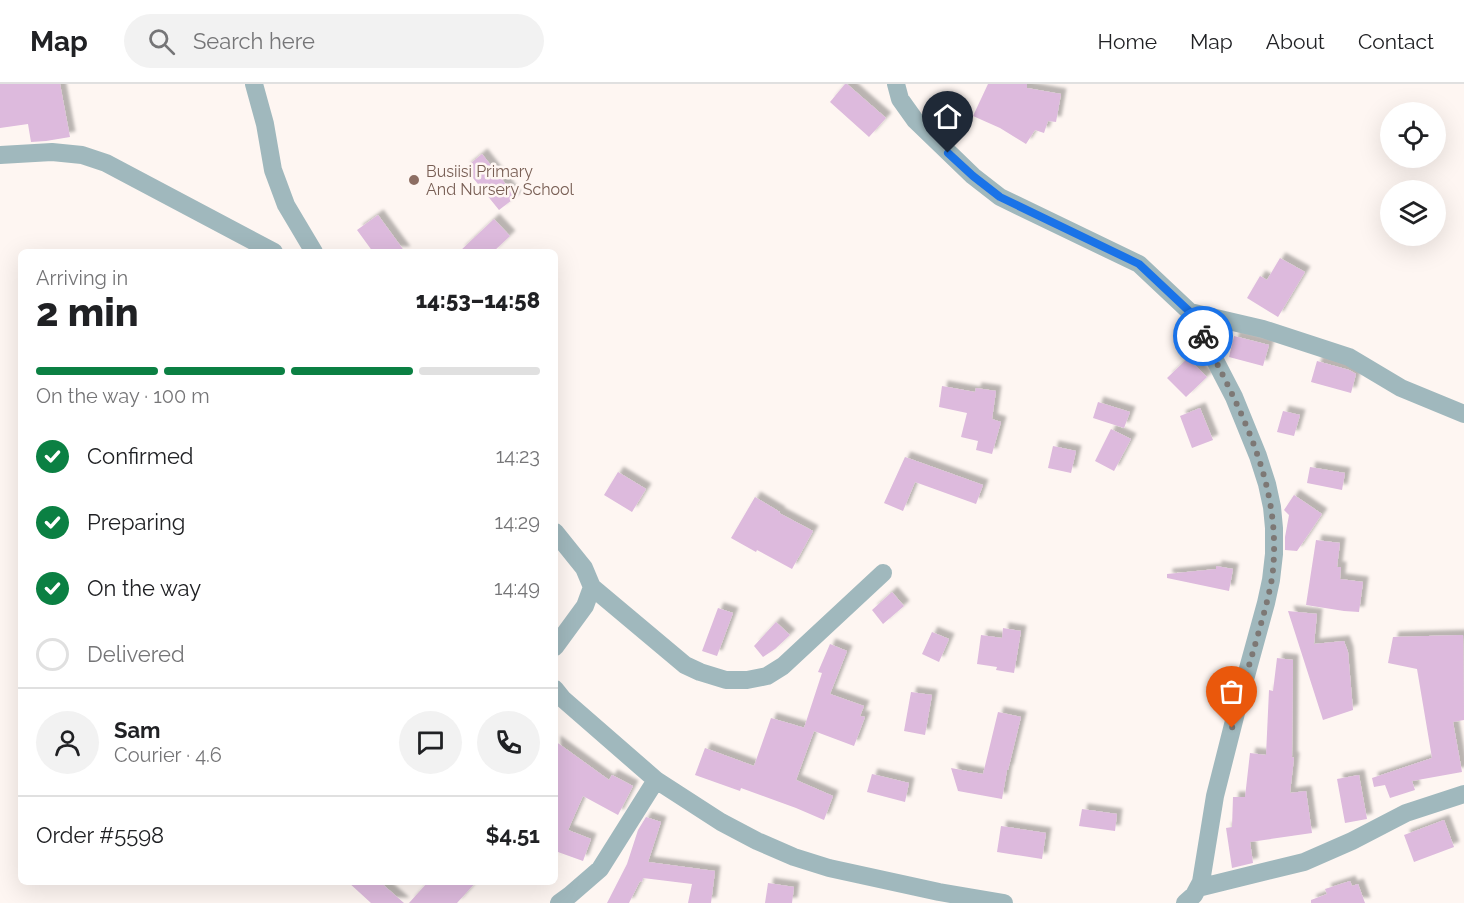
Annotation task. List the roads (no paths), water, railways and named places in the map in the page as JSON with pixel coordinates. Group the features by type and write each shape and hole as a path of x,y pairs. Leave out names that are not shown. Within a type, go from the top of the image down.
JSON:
{"street":[{"path":"255,84 273,170 286,205 312,249"},
{"path":"896,84 900,99 915,120 973,176 1000,197 1139,264 1190,312 1234,397 1258,456 1272,507 1274,554 1271,580 1215,796 1201,882 1194,896 1185,903"},
{"path":"0,155 52,152 82,155 98,160 268,249"},
{"path":"1190,312 1263,329 1349,357 1401,388 1464,414"},
{"path":"558,536 584,568 592,587 685,665 726,680 747,680 767,676 783,666 883,573"},
{"path":"558,643 585,606 592,587"},
{"path":"558,693 656,780 721,822 757,841 794,857 829,868 1004,903"},
{"path":"559,903 600,869 656,780"},
{"path":"1198,888 1304,862 1352,841 1406,813 1464,794"}],"place":[{"name":"Busiisi Primary And Nursery School","path":"414,180"}]}
